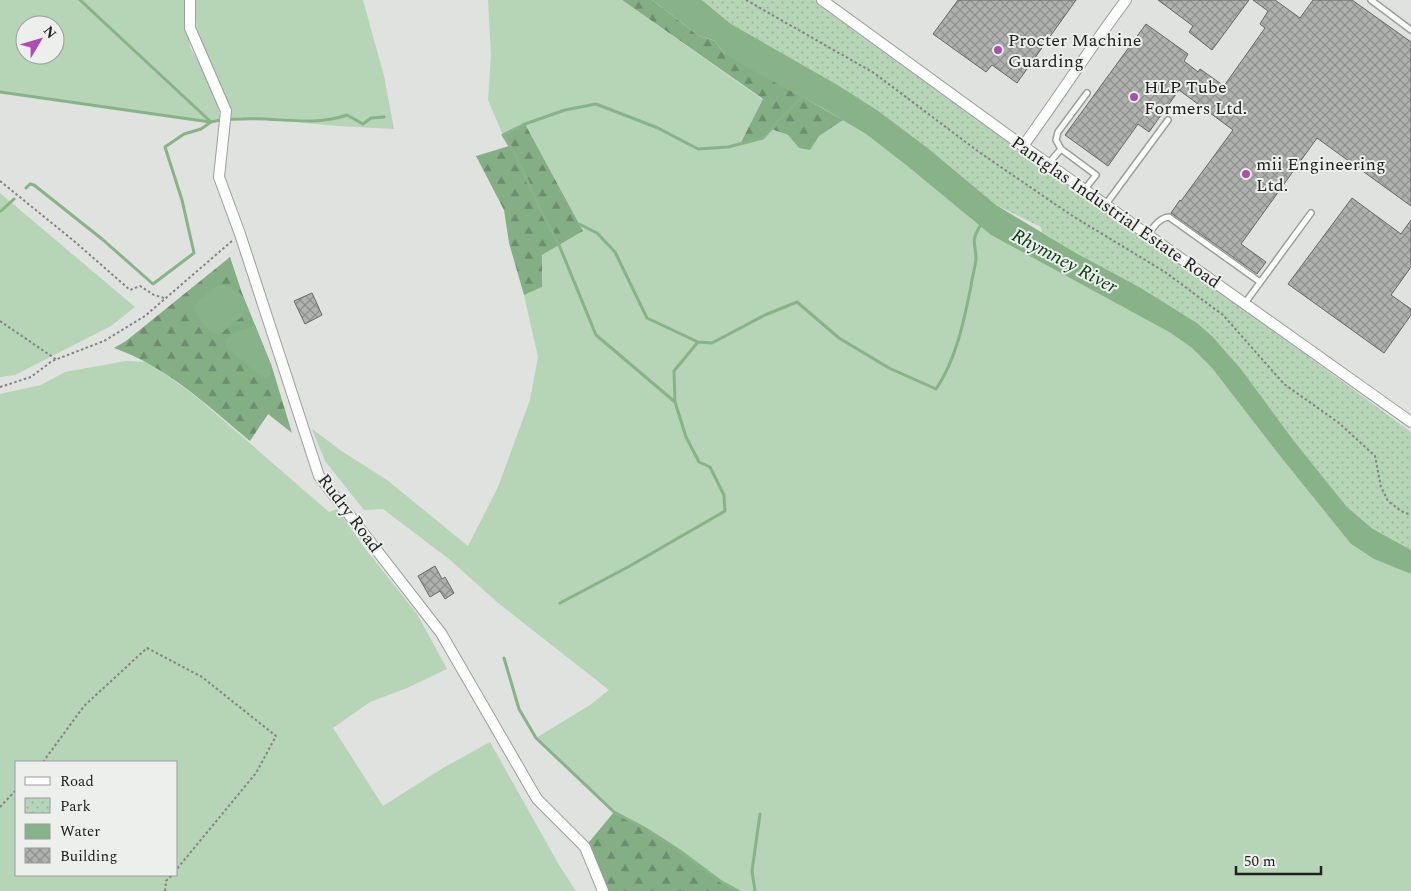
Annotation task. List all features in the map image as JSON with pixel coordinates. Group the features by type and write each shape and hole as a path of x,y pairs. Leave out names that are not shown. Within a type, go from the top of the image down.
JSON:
{"street":[{"name":"Rudry Road","path":"190,0 190,28 226,111 219,177 240,234 319,476 441,633 537,799 585,847 603,891"},
{"name":"Pantglas Industrial Estate Road","path":"822,0 1023,146 1411,422"},
{"path":"1023,146 1051,109 1126,0"}],"lane":[{"path":"1370,0 1411,30"},
{"path":"1085,189 1096,175 1061,149 1056,136 1088,92"},
{"path":"1106,204 1168,120"},
{"path":"1049,163 1061,149"},
{"path":"1245,303 1311,213"},
{"path":"1148,235 1158,222 1169,217 1260,282"}],"path":[{"path":"746,0 874,73 978,152 1071,215 1165,272 1223,315 1284,384 1339,422 1376,456 1381,487 1388,501 1401,511 1411,515"},
{"path":"0,181 74,240 130,290 140,286 154,295 165,298"},
{"path":"0,387 31,377 58,360 104,341 145,316 240,234"},
{"path":"0,321 58,360"},
{"path":"44,761 84,706 147,648 202,677 276,736 256,773 178,868"},
{"path":"0,808 15,791"},
{"path":"165,891 166,881 171,876"}],"green space":[{"path":"0,0 184,0 190,47 218,103 220,119 211,122 0,92"},
{"path":"195,0 363,0 384,76 394,129 337,126 256,118 232,119 227,102 197,33"},
{"path":"488,0 622,0 763,100 740,143 771,129 788,135 799,148 843,120 866,134 906,165 991,235 1169,332 1192,348 1212,368 1351,544 1374,559 1411,574 1411,891 738,891 720,881 680,851 646,829 614,812 536,738 590,705 609,690 497,602 449,559 383,509 364,510 325,461 312,429 343,452 387,480 468,546 498,487 530,400 538,357 524,295 542,287 542,255 583,231 525,124 503,135 488,100 491,56"},
{"path":"622,0 652,0 699,36 715,41 723,52 843,120 819,136 810,150 799,148 788,135 771,129 763,138 740,144 763,99"},
{"path":"702,0 816,0 1188,268 1411,432 1411,550 1373,529 1347,507 1294,441 1241,369 1212,336 1197,323 1141,288 1076,253 1042,232 1041,227 996,205 929,149 877,110 836,84 731,24"},
{"path":"525,124 583,231 542,255 542,287 524,295 509,243 504,210 476,156 509,146 503,135"},
{"path":"0,193 135,307 111,326 15,375 0,377"},
{"path":"230,257 242,293 272,367 292,433 268,414 250,441 169,376 151,365 114,348 126,341"},
{"path":"126,361 146,362 159,369 200,400 329,512 337,509 364,547 417,614 447,669 407,688 370,702 333,728 383,806 443,768 490,742 559,865 576,891 0,891 0,394 41,385 65,372"},
{"path":"614,812 657,835 738,891 603,891 585,847"}],"water":[{"name":"Rhymney River","path":"652,0 702,0 731,24 836,84 877,110 929,149 996,205 1076,253 1141,288 1197,323 1212,336 1241,369 1294,441 1347,507 1373,529 1411,550 1411,574 1374,559 1351,544 1212,368 1192,348 1169,332 991,235 866,134 739,63 723,52 715,41 699,36"},
{"path":"218,285 231,287 239,292 249,311 219,335 203,324 194,306"},
{"path":"255,325 272,367 270,376 266,379 225,346 225,340 232,335"}],"building":[{"name":"Procter Machine Guarding","path":"958,0 1076,0 1017,83 992,65 986,72 933,34"},
{"path":"1158,0 1249,0 1212,50 1189,32 1193,26"},
{"path":"1253,0 1275,0 1300,18 1313,0 1352,0 1411,42 1411,206 1317,138 1241,244 1266,262 1257,274 1171,213 1233,130 1179,90 1149,132 1138,124 1108,166 1065,135 1146,24 1188,54 1184,61 1198,72 1200,69 1224,86 1265,28 1260,24 1268,11"},
{"path":"1352,198 1401,234 1411,220 1411,267 1391,295 1411,309 1411,315 1384,353 1288,284"},
{"path":"312,293 322,315 305,324 294,301"},
{"path":"435,566 442,579 445,577 454,593 445,599 440,591 430,597 418,576"}],"waterway":[{"path":"80,0 211,122 234,119 309,121 334,119 347,115 363,124 371,118 384,117"},
{"path":"0,92 210,122"},
{"path":"802,97 763,138 728,147 698,149 658,128 596,104 565,110 525,124 503,135 515,154 559,245 596,335 675,402 674,371 698,342 712,343 765,315 797,302 839,338 889,368 936,389 949,366 962,326 976,262 974,239 980,226"},
{"path":"26,188 30,184 34,185 102,239 153,284 194,253 182,200 165,147 184,134 201,129 211,122"},
{"path":"1,211 14,199"},
{"path":"579,224 597,233 615,252 647,318 698,342"},
{"path":"560,603 628,567 725,511 724,495 710,467 699,462 686,437 675,402"},
{"path":"504,658 519,709 536,738 614,812 646,829 680,851 720,881 738,891"},
{"path":"755,891 752,871 760,814"}],"place":[{"name":"Procter Machine Guarding","path":"998,50"},
{"name":"HLP Tube Formers Ltd.","path":"1134,97"},
{"name":"mii Engineering Ltd.","path":"1246,174"}]}
